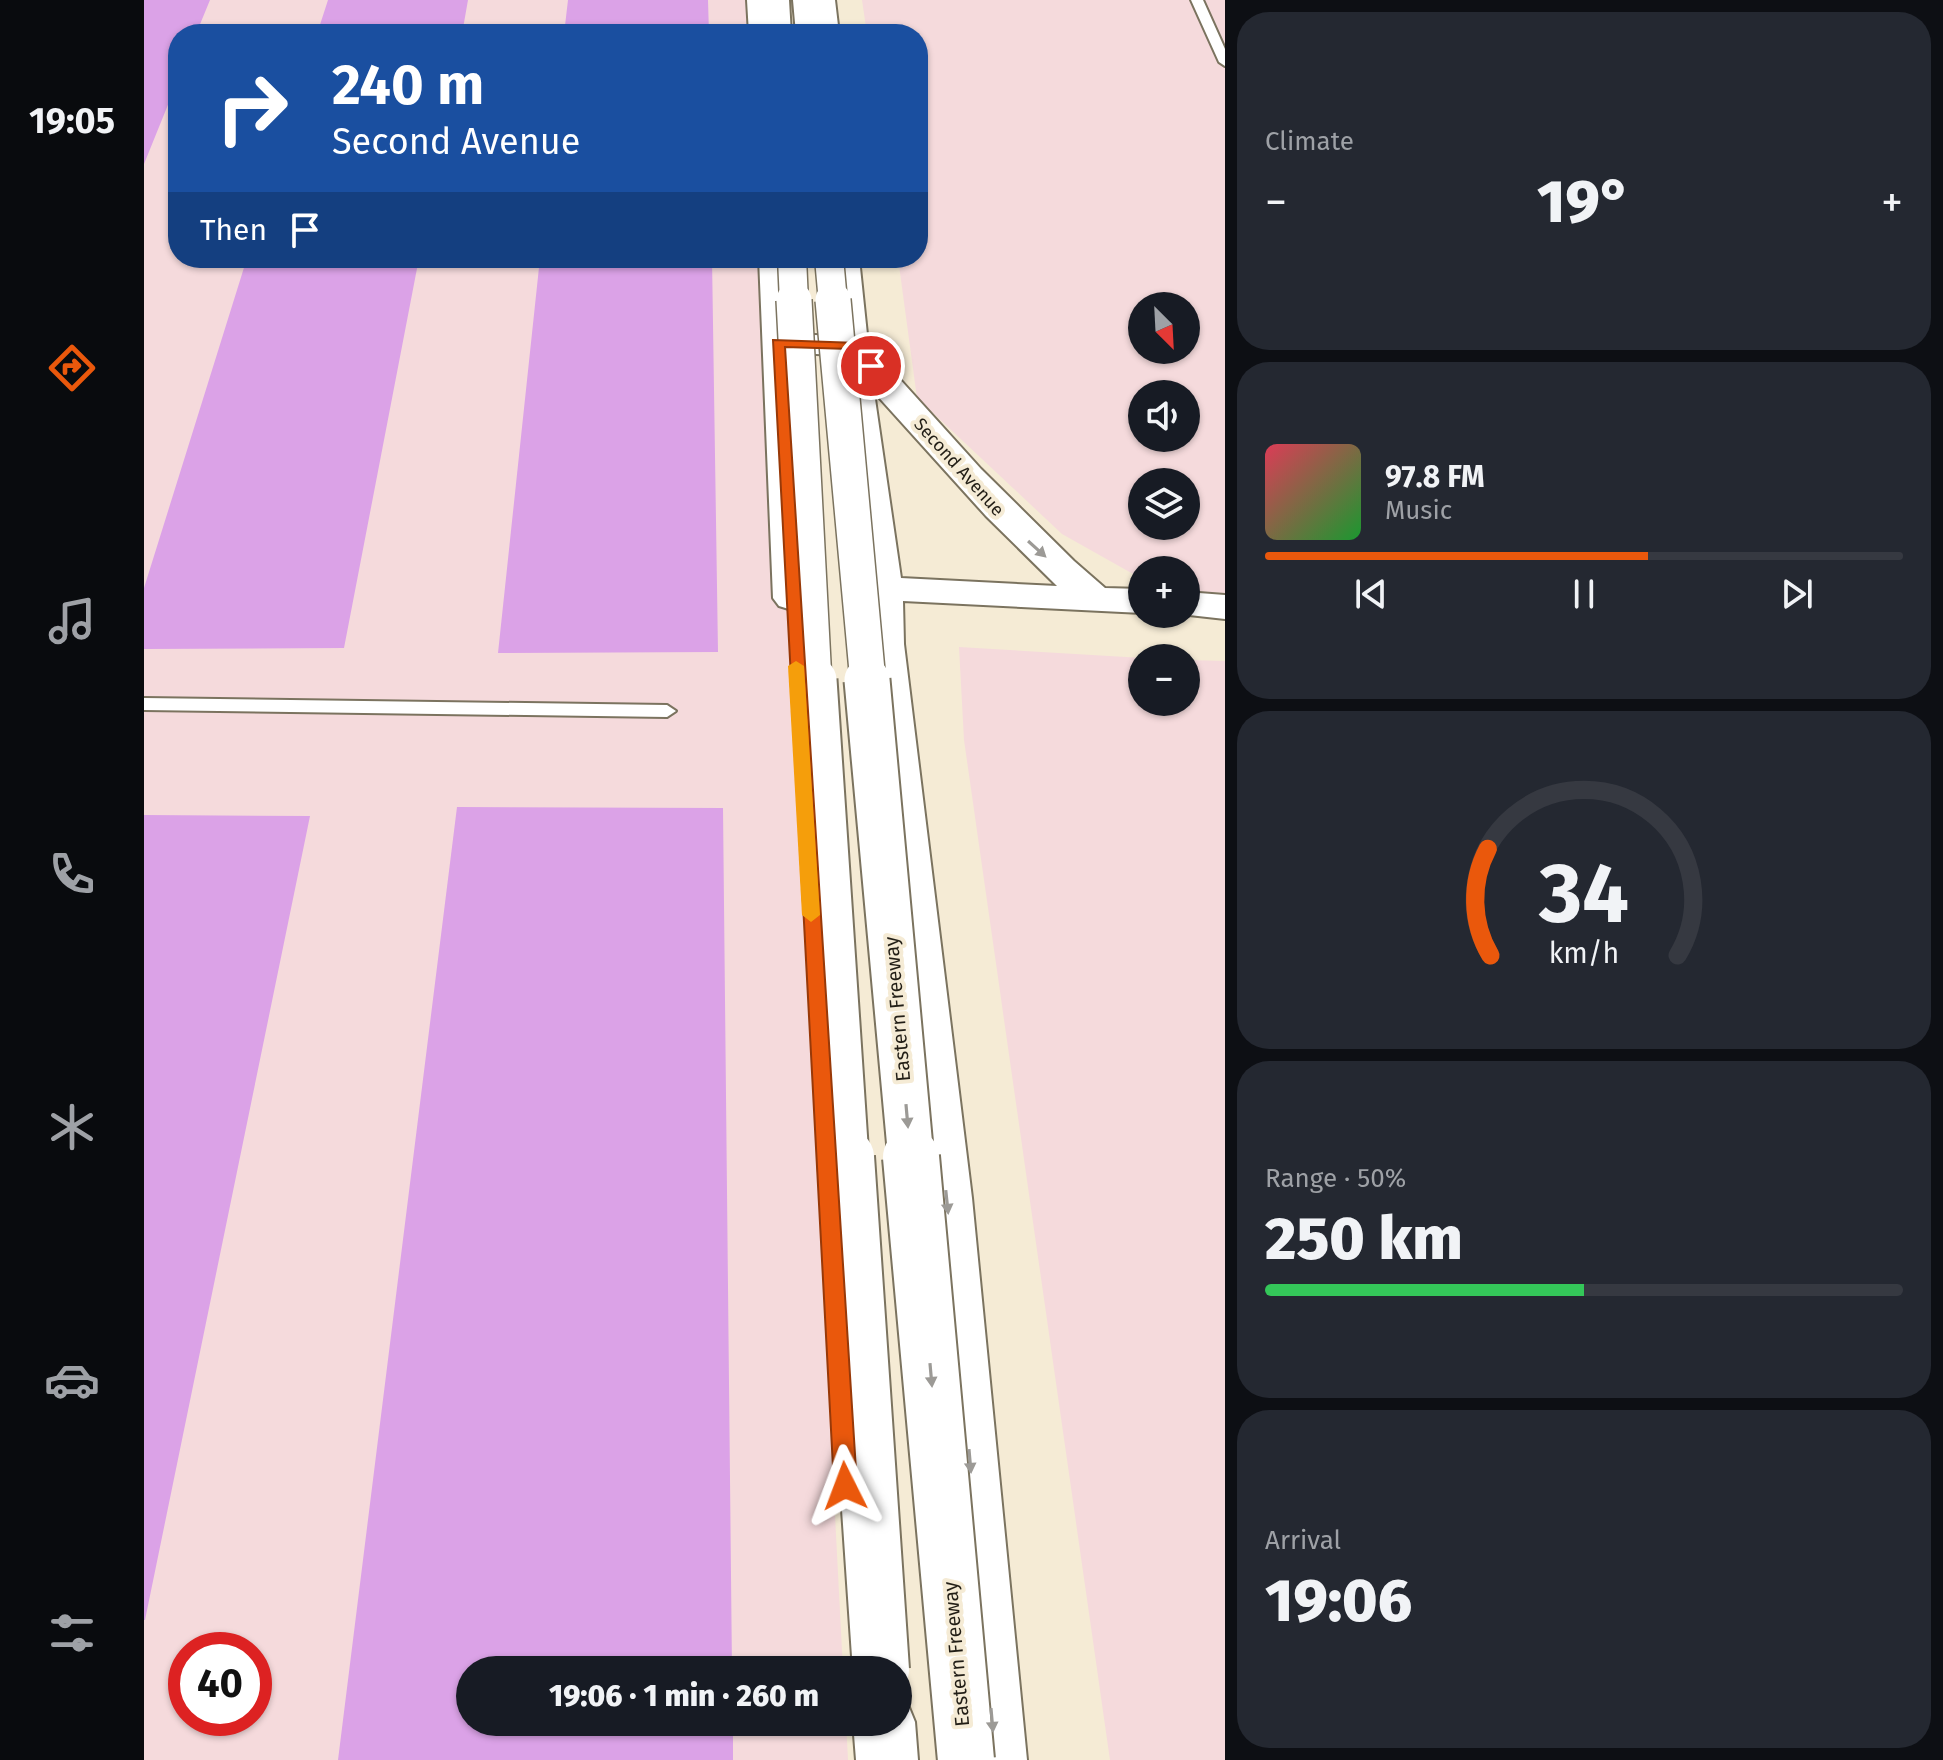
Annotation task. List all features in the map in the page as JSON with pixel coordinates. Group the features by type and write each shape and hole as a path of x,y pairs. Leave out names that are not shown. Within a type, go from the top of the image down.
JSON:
{"main road":[{"path":"760,0 761,24"},
{"path":"776,0 777,24"},
{"path":"806,0 808,24"},
{"path":"822,0 825,24"},
{"path":"774,268 856,1656"},
{"path":"793,268 814,684 880,1656"},
{"name":"Eastern Freeway","path":"830,268 966,1760"},
{"path":"845,268 884,589 885,644 947,1198 996,1760"},
{"path":"778,343 853,346"},
{"name":"Second Avenue","path":"853,346 959,470 1034,548 1094,598"},
{"path":"884,589 1128,600"},
{"path":"1200,605 1225,607"},
{"path":"861,1736 862,1760"},
{"path":"885,1736 887,1760"}],"lane":[{"path":"1197,0 1225,62"},
{"path":"144,704 667,711"}],"shaded area":[{"path":"144,0 756,0 757,24 168,24 168,268 771,268 842,1656 456,1656 456,1736 847,1736 848,1760 144,1760"},
{"path":"862,0 1225,0 1225,593 1200,592 1200,556 1128,556 1128,571 1062,534 917,398 899,268 928,268 928,24 866,24"},
{"path":"959,647 1128,657 1128,716 1200,716 1200,660 1225,661 1225,1760 1110,1760 964,740"}],"building":[{"path":"144,0 210,0 200,24 168,24 168,105 144,164"},
{"path":"328,0 468,0 464,24 320,24"},
{"path":"568,0 708,0 709,24 565,24"},
{"path":"244,268 417,268 344,648 144,649 144,588"},
{"path":"539,268 712,268 718,652 498,653"},
{"path":"457,807 723,808 732,1656 456,1656 456,1736 733,1736 733,1760 338,1760"},
{"path":"144,815 310,816 145,1620 144,1620"}],"slow traffic":[{"path":"796,666 811,915"}],"route":[{"path":"845,1486 778,343 853,346 871,366"}]}
